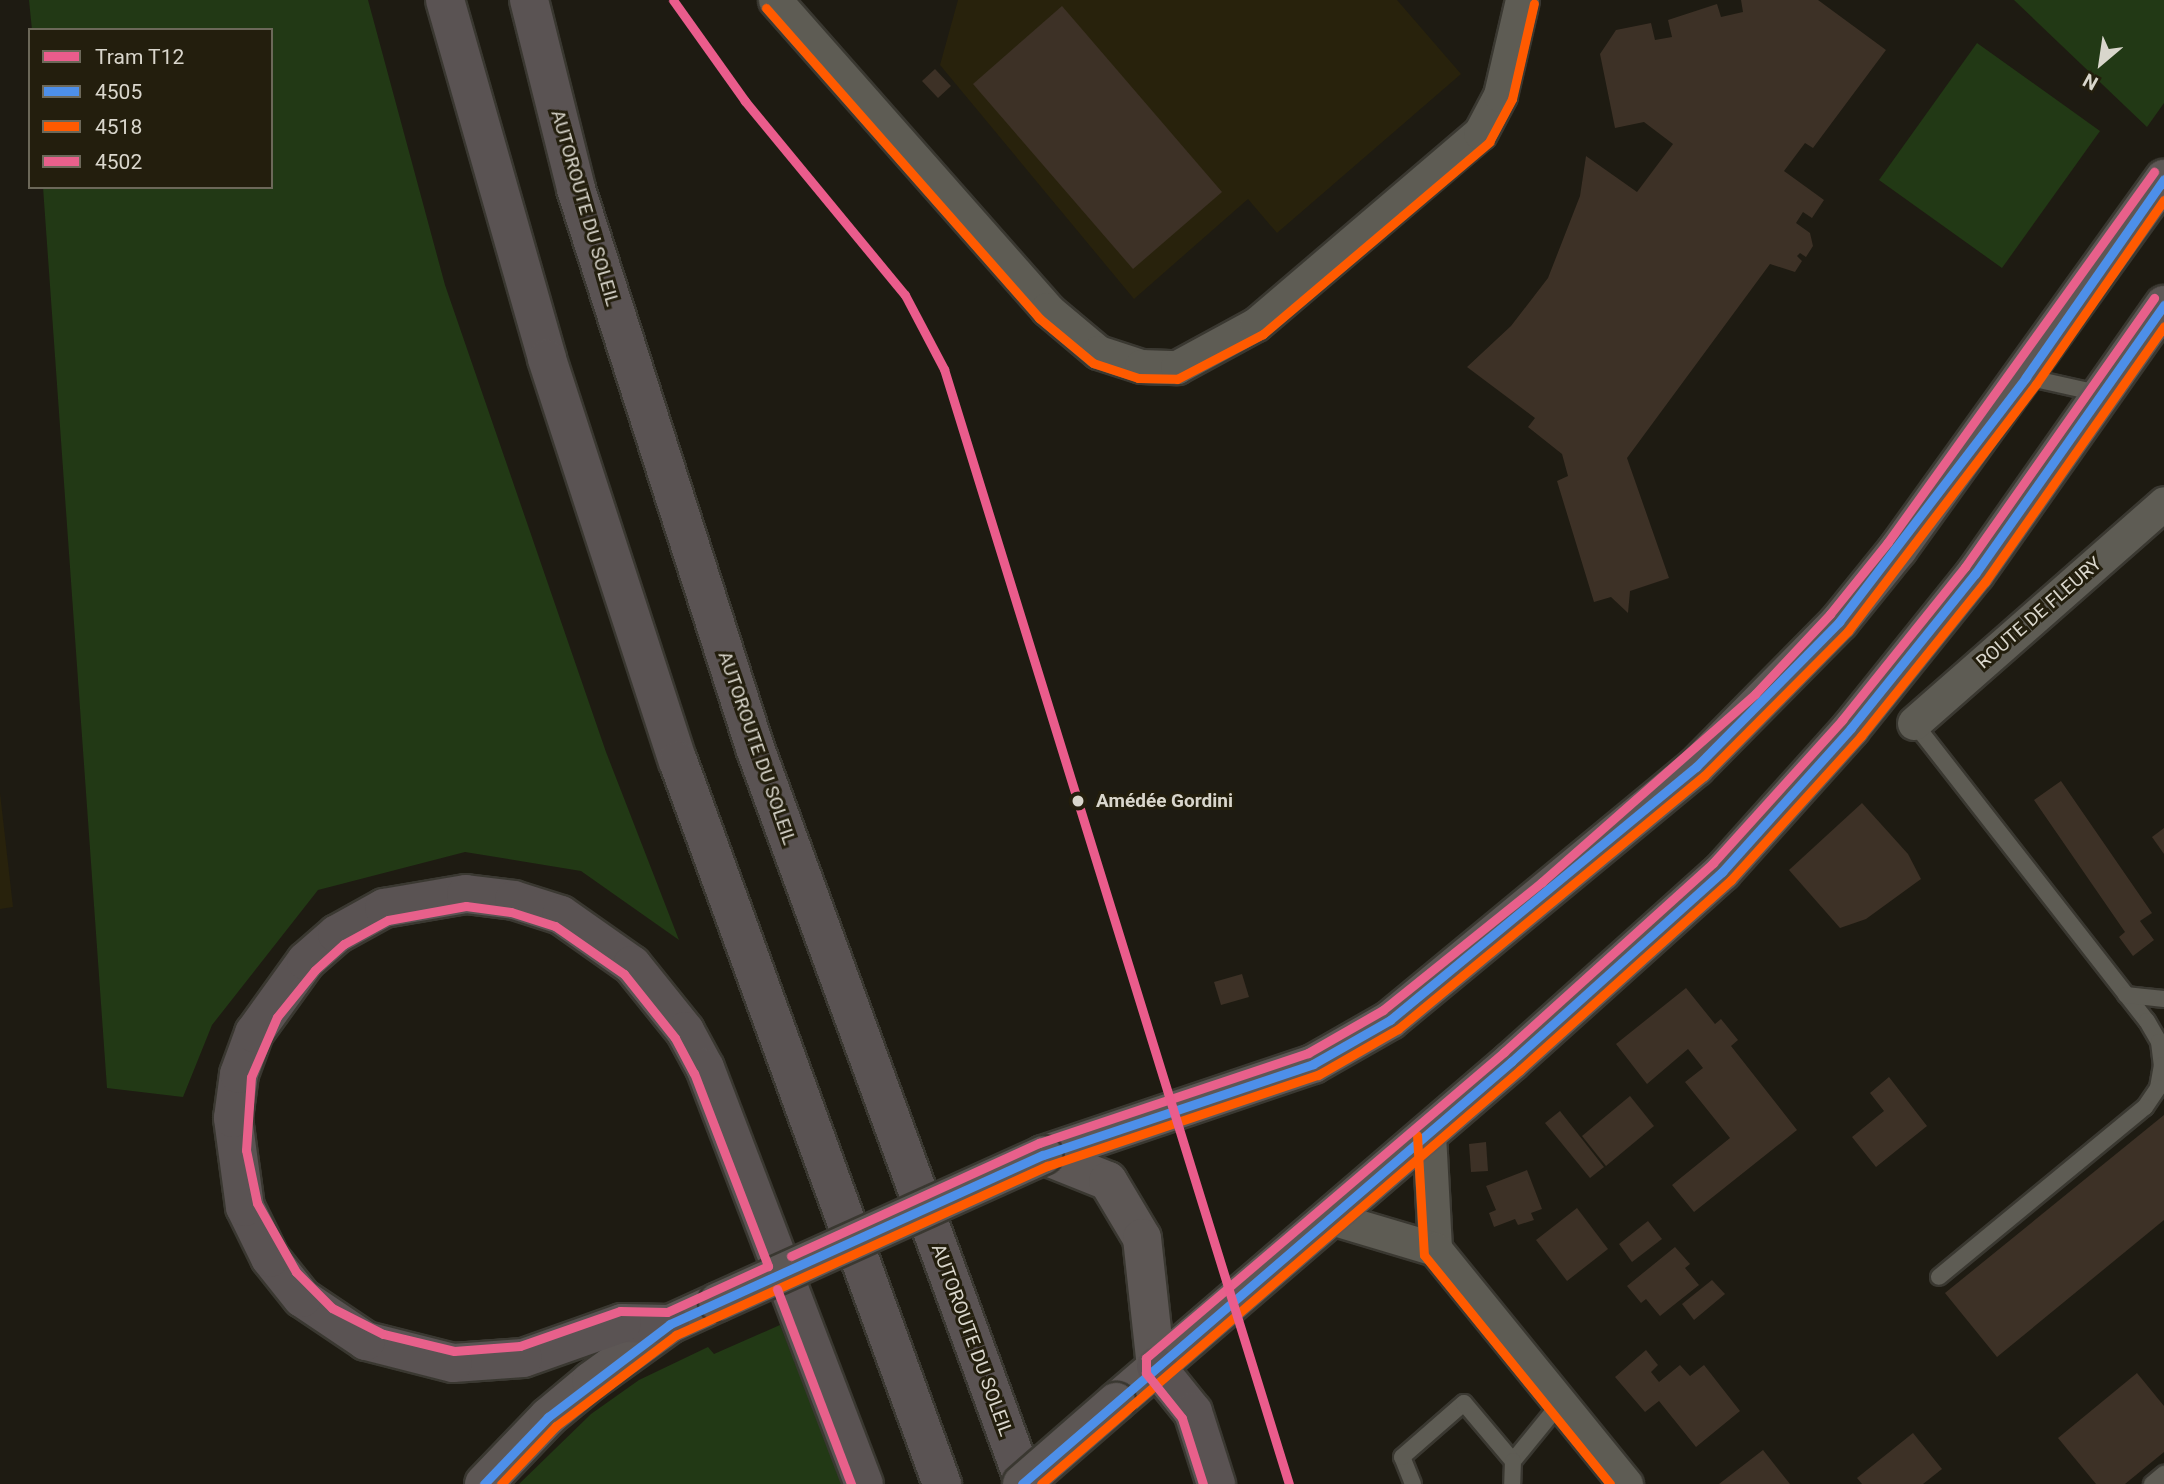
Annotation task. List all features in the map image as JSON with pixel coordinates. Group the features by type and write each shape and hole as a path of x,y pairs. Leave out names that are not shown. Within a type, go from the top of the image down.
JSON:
{"highway":[{"path":"445,0 547,359 678,761 942,1484"},
{"name":"AUTOROUTE DU SOLEIL","path":"529,0 576,188 755,748 1024,1484"},
{"path":"670,1324 622,1323 523,1358 453,1363 366,1341 302,1298 270,1258 245,1207 233,1118 239,1074 254,1033 290,978 318,949 384,908 466,894 514,900 561,915 632,965 685,1031 709,1079 864,1484"},
{"path":"1156,1366 1193,1412 1216,1484"}],"main road":[{"path":"484,1484 548,1417 670,1324 1043,1155 1312,1064 1390,1020 1550,891 1764,703 1882,570 2026,377 2164,179"},
{"path":"1024,1484 1156,1366 1429,1134 1721,872 1851,728 1975,574 2164,305"},
{"path":"1043,1155 1108,1181 1142,1238 1156,1366"}],"street":[{"path":"775,0 1047,309 1098,352 1141,366 1177,367 1256,324 1480,133 1500,95 1522,0"},
{"name":"ROUTE DE FLEURY","path":"1914,723 2164,503"},
{"path":"1429,1134 1436,1249"},
{"path":"1331,1218 1436,1249 1562,1401 1626,1484"}],"lane":[{"path":"2026,377 2103,394"},
{"path":"1914,723 2126,995 2159,1042 2162,1065 2152,1097 1939,1278"},
{"path":"2126,995 2164,999"},
{"path":"1512,1484 1513,1461 1562,1401"},
{"path":"1413,1484 1402,1457 1464,1403 1513,1461"},
{"path":"2152,1484 2164,1474"}],"shaded area":[{"path":"958,0 1397,0 1461,74 1277,233 1248,199 1134,299 940,65"},
{"path":"0,793 13,907 0,909"}],"green space":[{"path":"29,0 368,0 445,285 606,752 679,940 581,871 465,852 318,890 212,1025 183,1097 107,1088 43,189 273,189 273,28 32,28"},
{"path":"2014,0 2164,0 2164,103 2147,127"},
{"path":"1977,43 2100,131 2002,268 1879,180"},
{"path":"780,1325 843,1484 519,1484 591,1414 639,1380 708,1347 714,1354"}],"building":[{"path":"1741,0 1818,0 1886,50 1813,148 1805,143 1784,171 1824,200 1812,218 1803,212 1796,223 1810,233 1813,246 1806,257 1800,253 1797,256 1802,261 1795,272 1770,264 1627,458 1669,578 1630,591 1628,613 1611,597 1594,602 1557,481 1568,476 1562,454 1528,427 1535,418 1467,367 1511,326 1548,278 1580,196 1586,156 1637,192 1673,144 1644,122 1615,128 1600,54 1616,30 1651,23 1655,40 1672,37 1668,20 1717,4 1721,17 1743,12"},
{"path":"1062,6 1222,192 1133,269 973,84"},
{"path":"935,69 951,86 938,98 922,81"},
{"path":"2061,781 2152,913 2140,921 2154,940 2133,956 2119,937 2125,932 2034,800"},
{"path":"1862,803 1908,854 1921,879 1866,919 1840,928 1789,870"},
{"path":"2164,828 2164,854 2152,837"},
{"path":"1242,974 1249,997 1221,1005 1214,982"},
{"path":"1686,988 1715,1024 1721,1019 1738,1040 1731,1046 1797,1130 1694,1212 1672,1185 1730,1138 1685,1082 1703,1068 1688,1049 1647,1084 1616,1044"},
{"path":"1889,1077 1927,1126 1876,1167 1852,1137 1884,1111 1870,1093"},
{"path":"1630,1096 1654,1126 1606,1166 1582,1136"},
{"path":"1560,1111 1604,1167 1590,1178 1545,1123"},
{"path":"2164,1115 2164,1220 1997,1357 1945,1293"},
{"path":"1486,1142 1488,1171 1471,1172 1469,1144"},
{"path":"1527,1170 1542,1209 1531,1213 1534,1220 1518,1225 1515,1219 1494,1227 1489,1213 1496,1210 1486,1186"},
{"path":"1577,1208 1608,1249 1567,1281 1536,1240"},
{"path":"1648,1221 1662,1239 1632,1262 1619,1244"},
{"path":"1675,1247 1690,1264 1685,1268 1699,1285 1660,1316 1646,1299 1641,1303 1627,1286"},
{"path":"1712,1280 1725,1294 1694,1320 1682,1304"},
{"path":"1646,1350 1658,1365 1651,1372 1659,1382 1680,1365 1690,1376 1704,1365 1740,1411 1696,1447 1659,1401 1645,1412 1615,1377"},
{"path":"2137,1373 2164,1406 2164,1452 2125,1484 2096,1484 2058,1438"},
{"path":"1913,1433 1942,1469 1923,1484 1862,1484 1857,1478"},
{"path":"1763,1450 1790,1484 1719,1484"}],"tram line":[{"name":"T12","path":"673,0 745,101 905,295 944,369 1289,1484"}],"transit line":[{"name":"4518","path":"766,8 1039,318 1093,363 1138,378 1177,379 1263,334 1489,142 1512,99 1534,3"},
{"name":"4502","path":"791,1256 1039,1143 1308,1053 1383,1010 1542,882 1755,694 1830,614 1888,542 2154,172"},
{"name":"4505","path":"484,1484 548,1417 670,1324 1043,1155 1313,1064 1390,1020 1696,767 1839,622 2026,377 2164,179"},
{"name":"4518","path":"501,1484 556,1426 676,1335 1047,1166 1318,1075 1398,1029 1704,776 1848,631 2036,384 2164,200"},
{"name":"4502","path":"1203,1484 1182,1418 1146,1373 1146,1358 1504,1052 1713,863 1842,720 1965,567 2154,298"},
{"name":"4505","path":"1022,1484 1512,1061 1722,872 1851,728 1975,574 2164,305"},
{"name":"4518","path":"1041,1484 1520,1070 1731,880 1861,736 1985,582 2164,326"},
{"name":"4502","path":"466,906 511,912 555,926 624,974 675,1038 694,1073 768,1266 667,1312 620,1311 520,1346 454,1351 383,1334 332,1308 296,1272 257,1203 246,1150 251,1077 277,1017 315,970 344,944 388,920 466,906"},
{"name":"4518","path":"1417,1135 1424,1255 1610,1484"},
{"name":"4502","path":"777,1289 851,1484"}],"place":[{"name":"Amédée Gordini","path":"1078,801"}]}
